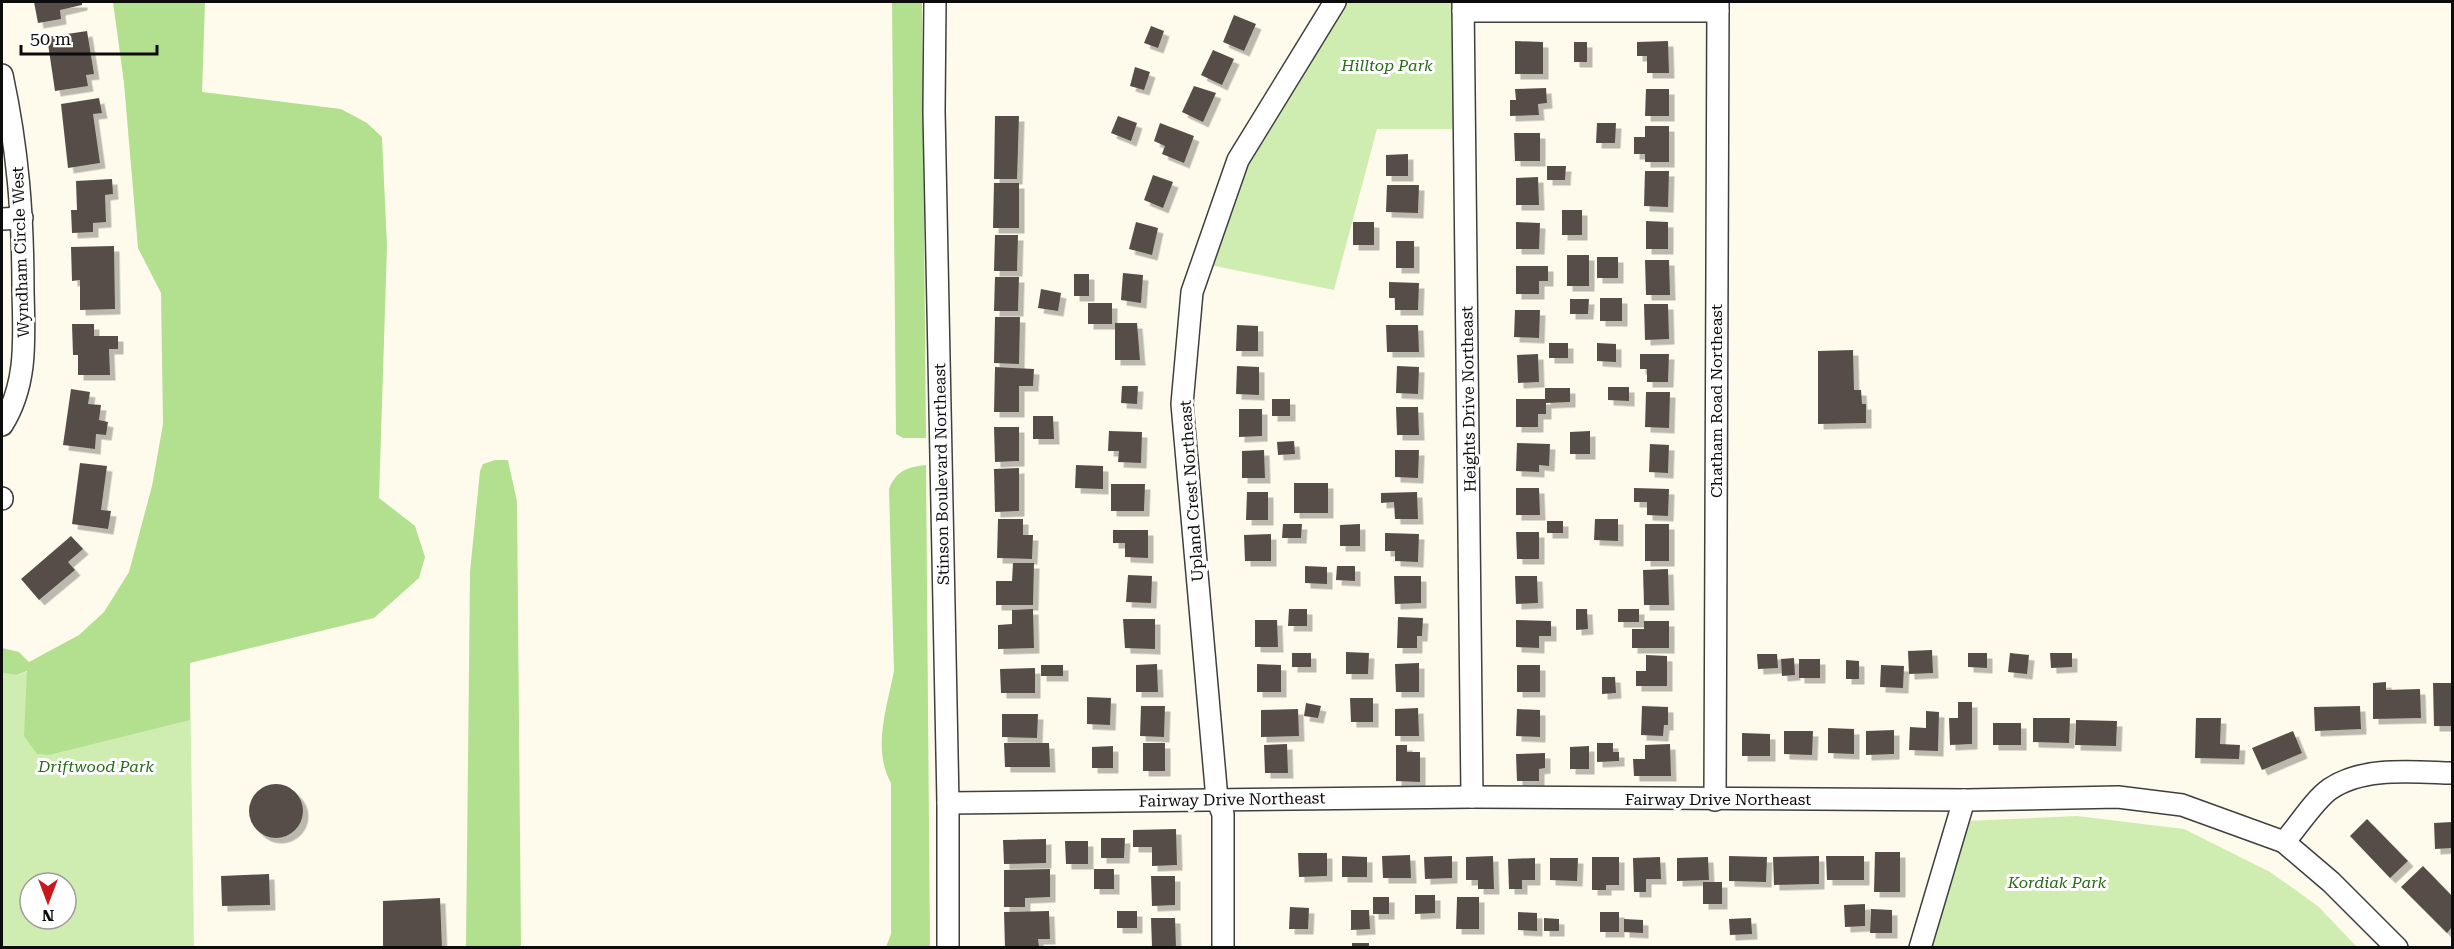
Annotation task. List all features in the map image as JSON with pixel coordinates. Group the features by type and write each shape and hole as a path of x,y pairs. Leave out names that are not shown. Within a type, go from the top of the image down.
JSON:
{"street":[{"name":"Stinson Boulevard Northeast","path":"935,2 934,111 948,803 948,948"},
{"name":"Upland Crest Northeast","path":"1223,948 1223,814 1217,799 1182,404 1192,292 1238,160 1335,2"},
{"path":"1463,6 1718,6"},
{"name":"Heights Drive Northeast","path":"1463,6 1472,797"},
{"name":"Chatham Road Northeast","path":"1715,800 1718,6"},
{"name":"Wyndham Circle West","path":"2,75 19,173 12,219 22,370 16,396 2,425"},
{"path":"2284,843 2329,790 2355,778 2392,772 2452,773"},
{"name":"Fairway Drive Northeast","path":"948,803 1472,797 1715,800 1964,800 2118,797 2182,805 2284,843 2331,882 2397,948"},
{"path":"1920,948 1964,800"}],"green space":[{"path":"113,2 205,2 202,92 341,109 367,123 382,137 387,246 379,498 415,526 425,557 419,578 374,618 190,663 190,720 49,755 37,754 24,736 27,671 17,675 2,673 2,648 19,652 29,662 79,635 104,612 129,572 152,486 163,424 161,293 138,248 124,83"},
{"path":"892,2 922,2 926,438 903,438 896,434"},
{"name":"Hilltop Park","path":"1347,2 1452,2 1455,129 1377,129 1334,290 1210,265 1247,167"},
{"path":"495,460 508,460 517,502 521,947 466,947 470,572 480,471 483,464"},
{"path":"926,465 930,947 886,947 891,934 891,783 885,770 882,742 885,713 894,671 889,489 895,478 903,471"},
{"name":"Driftwood Park","path":"189,608 194,947 2,947 2,673 18,675"},
{"name":"Kordiak Park","path":"2077,816 2184,829 2270,872 2318,906 2357,947 1930,948 1966,821"}],"building":[{"path":"34,2 82,2 82,5 60,10 61,19 38,23"},
{"path":"1234,15 1256,24 1244,51 1223,42"},
{"path":"1151,26 1164,31 1158,48 1144,43"},
{"path":"87,31 94,74 86,75 88,86 55,91 47,37"},
{"path":"1515,41 1543,42 1543,74 1515,74"},
{"path":"1668,41 1669,73 1647,73 1647,56 1637,56 1637,42"},
{"path":"1574,42 1587,42 1587,62 1574,62"},
{"path":"1213,50 1234,59 1222,85 1201,75"},
{"path":"1135,67 1150,72 1144,90 1130,86"},
{"path":"1194,86 1216,93 1203,122 1182,112"},
{"path":"1546,88 1547,103 1538,104 1539,115 1510,116 1510,100 1516,100 1515,89"},
{"path":"1646,89 1669,89 1669,116 1645,116"},
{"path":"99,98 102,113 93,114 100,163 68,168 61,104"},
{"path":"995,116 1019,116 1017,179 994,179"},
{"path":"1118,116 1137,123 1131,141 1111,133"},
{"path":"1160,123 1194,136 1184,163 1162,154 1165,146 1154,141"},
{"path":"1597,123 1616,123 1615,143 1596,143"},
{"path":"1645,126 1669,126 1669,162 1645,162 1645,154 1634,154 1634,137 1645,137"},
{"path":"1514,133 1540,133 1540,161 1515,161"},
{"path":"1408,154 1408,176 1386,176 1386,155"},
{"path":"1547,166 1566,166 1565,180 1547,180"},
{"path":"1645,171 1669,171 1668,207 1644,206"},
{"path":"1153,175 1173,182 1163,208 1144,200"},
{"path":"1538,177 1539,205 1516,205 1516,178"},
{"path":"112,179 113,194 105,195 106,222 93,223 93,232 72,233 71,210 77,210 76,181"},
{"path":"994,183 1019,183 1019,228 993,228"},
{"path":"1387,185 1419,185 1418,213 1386,212"},
{"path":"1562,210 1582,210 1582,235 1562,235"},
{"path":"1646,221 1668,222 1668,249 1646,249"},
{"path":"1136,222 1158,228 1152,255 1129,249"},
{"path":"1353,222 1374,222 1374,245 1353,245"},
{"path":"1516,222 1540,223 1539,249 1516,249"},
{"path":"995,235 1018,235 1017,271 994,271"},
{"path":"1396,241 1414,241 1414,268 1396,268"},
{"path":"114,246 115,309 80,310 80,280 72,281 71,247"},
{"path":"1567,255 1589,255 1589,286 1567,286"},
{"path":"1597,257 1618,257 1618,278 1597,278"},
{"path":"1645,260 1669,260 1670,295 1646,295"},
{"path":"1516,266 1548,266 1548,281 1539,281 1539,294 1516,294"},
{"path":"1123,273 1143,275 1141,303 1121,300"},
{"path":"1074,274 1089,274 1089,296 1074,296"},
{"path":"995,277 1019,277 1018,311 994,311"},
{"path":"1389,282 1419,283 1418,310 1395,310 1395,298 1389,298"},
{"path":"1041,289 1061,293 1058,311 1038,308"},
{"path":"1600,298 1622,298 1622,321 1600,321"},
{"path":"1570,299 1589,299 1588,314 1570,314"},
{"path":"1088,303 1112,303 1112,324 1088,324"},
{"path":"1644,304 1668,304 1669,339 1645,340"},
{"path":"1515,310 1540,310 1539,338 1514,337"},
{"path":"995,317 1020,317 1019,364 994,363"},
{"path":"1115,323 1137,323 1140,360 1115,360"},
{"path":"72,324 94,324 94,336 118,336 118,349 109,349 110,375 78,375 78,355 73,355"},
{"path":"1237,325 1258,326 1258,351 1236,351"},
{"path":"1386,325 1418,325 1419,352 1387,352"},
{"path":"1549,343 1568,343 1568,358 1549,358"},
{"path":"1597,343 1616,344 1616,362 1597,361"},
{"path":"1853,350 1854,390 1861,390 1862,404 1866,404 1866,423 1818,424 1818,351"},
{"path":"1538,354 1539,382 1518,383 1517,355"},
{"path":"1640,354 1669,354 1668,382 1647,382 1647,369 1640,369"},
{"path":"1237,366 1259,367 1259,395 1236,394"},
{"path":"1397,366 1419,367 1418,394 1396,393"},
{"path":"995,367 1034,369 1033,386 1019,386 1019,412 994,412"},
{"path":"1122,386 1138,386 1137,404 1121,403"},
{"path":"1608,387 1629,387 1629,401 1608,400"},
{"path":"1545,388 1570,388 1570,402 1546,403 1546,414 1538,414 1538,427 1516,427 1516,399 1545,399"},
{"path":"71,389 90,392 88,404 101,405 99,420 108,422 106,435 96,434 95,449 63,445"},
{"path":"1646,392 1670,392 1669,428 1645,427"},
{"path":"1272,399 1290,399 1290,416 1272,416"},
{"path":"1396,407 1418,407 1419,435 1397,435"},
{"path":"1239,409 1262,409 1262,436 1239,437"},
{"path":"1033,416 1053,416 1054,439 1033,439"},
{"path":"994,427 1019,427 1019,461 995,462"},
{"path":"1109,431 1142,432 1141,463 1118,462 1119,451 1108,451"},
{"path":"1590,431 1590,454 1570,454 1570,432"},
{"path":"1294,441 1295,454 1278,455 1277,442"},
{"path":"1517,443 1550,444 1549,466 1539,465 1539,472 1516,471"},
{"path":"1650,444 1669,445 1668,473 1649,472"},
{"path":"1264,450 1265,478 1242,478 1242,451"},
{"path":"1395,450 1419,450 1418,478 1395,477"},
{"path":"80,463 107,466 101,510 111,511 108,529 72,524"},
{"path":"1076,465 1103,466 1103,489 1075,488"},
{"path":"1019,468 1019,511 995,512 994,469"},
{"path":"1294,483 1328,483 1328,513 1294,513"},
{"path":"1111,484 1145,484 1144,511 1111,511"},
{"path":"1516,488 1539,488 1540,515 1516,515"},
{"path":"1634,488 1669,489 1668,516 1647,515 1647,502 1634,502"},
{"path":"1247,492 1268,492 1268,520 1246,520"},
{"path":"1417,492 1418,519 1395,519 1394,502 1381,503 1381,493"},
{"path":"998,519 1023,519 1023,535 1033,535 1032,559 997,558"},
{"path":"1595,519 1618,519 1618,541 1594,540"},
{"path":"1547,521 1563,521 1563,533 1547,533"},
{"path":"1283,524 1302,524 1301,538 1282,538"},
{"path":"1360,524 1360,546 1340,546 1340,525"},
{"path":"1645,524 1669,524 1669,561 1645,561"},
{"path":"1113,530 1148,530 1148,558 1125,557 1125,543 1113,543"},
{"path":"1516,532 1539,532 1539,559 1517,559"},
{"path":"1385,533 1419,534 1418,562 1395,561 1395,551 1385,551"},
{"path":"1271,534 1271,561 1245,561 1244,535"},
{"path":"71,536 83,549 68,562 75,570 39,600 21,579"},
{"path":"1013,563 1034,563 1033,605 996,605 996,581 1012,581"},
{"path":"1305,566 1327,567 1327,584 1305,583"},
{"path":"1337,566 1355,566 1355,581 1336,580"},
{"path":"1668,569 1669,605 1644,605 1643,570"},
{"path":"1128,575 1152,576 1151,603 1126,602"},
{"path":"1394,576 1421,576 1421,603 1395,604"},
{"path":"1515,576 1537,576 1538,603 1516,604"},
{"path":"1033,609 1034,648 998,649 998,625 1012,624 1012,610"},
{"path":"1289,609 1307,609 1307,626 1288,626"},
{"path":"1576,609 1587,609 1588,629 1576,630"},
{"path":"1618,609 1639,609 1639,622 1618,622"},
{"path":"1398,617 1423,618 1422,636 1417,636 1417,648 1397,648"},
{"path":"1123,619 1155,619 1155,649 1125,648"},
{"path":"1255,620 1277,620 1278,647 1255,647"},
{"path":"1516,620 1551,621 1551,636 1539,636 1539,648 1516,647"},
{"path":"1644,621 1669,621 1669,648 1632,648 1632,629 1644,629"},
{"path":"1932,650 1933,673 1909,674 1908,651"},
{"path":"1346,652 1369,653 1368,674 1346,674"},
{"path":"1292,653 1311,653 1311,667 1292,667"},
{"path":"1968,653 1987,653 1987,668 1968,667"},
{"path":"2010,653 2029,655 2027,674 2008,672"},
{"path":"2050,653 2072,653 2072,667 2051,668"},
{"path":"1757,654 1777,654 1778,668 1758,669"},
{"path":"1646,655 1667,656 1667,686 1636,686 1636,671 1646,671"},
{"path":"1794,658 1795,675 1782,676 1781,659"},
{"path":"1799,659 1820,659 1820,678 1799,678"},
{"path":"1846,660 1859,661 1859,679 1846,679"},
{"path":"1419,663 1419,692 1396,692 1395,664"},
{"path":"1157,664 1158,692 1136,692 1136,665"},
{"path":"1257,664 1281,665 1281,692 1257,692"},
{"path":"1041,665 1063,665 1063,676 1041,676"},
{"path":"1517,665 1540,665 1540,692 1517,692"},
{"path":"1881,665 1904,666 1903,688 1880,687"},
{"path":"1035,668 1035,693 1001,693 1000,669"},
{"path":"1602,677 1615,677 1616,693 1602,694"},
{"path":"2386,682 2386,690 2420,689 2421,718 2373,719 2373,683"},
{"path":"2433,683 2452,683 2452,726 2434,726"},
{"path":"1087,697 1111,698 1110,725 1087,724"},
{"path":"1350,698 1373,698 1373,722 1351,722"},
{"path":"1958,702 1972,702 1972,744 1950,745 1949,718 1958,718"},
{"path":"1306,703 1321,706 1318,718 1304,716"},
{"path":"1141,706 1165,706 1164,737 1140,736"},
{"path":"1642,706 1668,707 1668,725 1664,725 1663,736 1641,735"},
{"path":"2360,706 2361,729 2315,731 2314,707"},
{"path":"1418,708 1419,736 1395,736 1395,709"},
{"path":"1298,709 1299,736 1261,737 1261,710"},
{"path":"1517,709 1540,710 1540,737 1516,736"},
{"path":"1926,711 1939,712 1938,751 1909,750 1910,727 1926,728"},
{"path":"1002,714 1038,714 1037,738 1002,737"},
{"path":"2033,718 2070,718 2069,743 2033,742"},
{"path":"2196,718 2221,718 2220,744 2240,745 2239,759 2195,758"},
{"path":"2076,720 2117,721 2116,746 2075,745"},
{"path":"1993,723 2021,723 2021,745 1993,745"},
{"path":"1828,728 1854,729 1854,754 1828,753"},
{"path":"1894,730 1894,754 1866,755 1866,731"},
{"path":"1784,731 1813,731 1812,755 1784,754"},
{"path":"2293,731 2302,753 2262,770 2252,748"},
{"path":"1742,733 1770,734 1770,756 1742,756"},
{"path":"1004,743 1049,743 1050,767 1005,767"},
{"path":"1143,743 1165,743 1165,771 1143,771"},
{"path":"1597,743 1613,743 1613,752 1619,752 1619,761 1597,762"},
{"path":"1287,744 1288,773 1265,773 1264,745"},
{"path":"1670,744 1671,776 1634,776 1633,759 1645,759 1645,745"},
{"path":"1396,745 1407,745 1407,752 1420,752 1420,782 1396,781"},
{"path":"1113,746 1113,768 1092,768 1092,747"},
{"path":"1589,746 1589,769 1570,769 1570,747"},
{"path":"1545,753 1545,768 1539,769 1539,781 1517,781 1516,754"},
{"path":"276,784 286,786 295,792 301,801 303,811 301,821 295,830 286,836 276,838 266,836 257,830 251,821 249,811 251,801 257,792 266,786"},
{"path":"2367,819 2408,861 2390,878 2350,836"},
{"path":"2452,822 2452,848 2435,849 2434,823"},
{"path":"1176,829 1177,865 1152,866 1152,847 1133,847 1133,830"},
{"path":"1101,838 1125,838 1124,858 1101,858"},
{"path":"1046,839 1046,863 1004,864 1003,840"},
{"path":"1065,841 1088,841 1088,864 1066,864"},
{"path":"1875,852 1900,852 1900,892 1874,892"},
{"path":"1298,853 1327,853 1327,876 1299,877"},
{"path":"1410,855 1411,878 1383,878 1382,856"},
{"path":"1342,856 1367,857 1367,877 1342,877"},
{"path":"1452,856 1452,878 1425,879 1424,857"},
{"path":"1493,856 1494,889 1478,889 1478,880 1466,880 1466,857"},
{"path":"1729,856 1767,857 1766,882 1729,881"},
{"path":"1819,856 1819,884 1774,885 1773,857"},
{"path":"1826,856 1864,856 1864,880 1827,880"},
{"path":"1592,857 1619,857 1619,885 1606,885 1606,890 1592,890"},
{"path":"1660,857 1661,879 1646,879 1646,892 1634,892 1633,858"},
{"path":"1708,857 1709,880 1677,881 1677,858"},
{"path":"1535,858 1535,880 1522,880 1522,889 1509,889 1508,859"},
{"path":"1550,858 1578,858 1577,881 1550,880"},
{"path":"2423,866 2452,896 2452,927 2447,933 2401,887"},
{"path":"1050,869 1050,897 1025,898 1025,907 1004,907 1004,870"},
{"path":"1094,869 1114,869 1114,889 1094,889"},
{"path":"269,874 270,905 222,906 221,876"},
{"path":"1151,876 1175,876 1175,905 1152,906"},
{"path":"1703,882 1722,882 1722,904 1703,904"},
{"path":"1415,895 1435,895 1435,913 1415,914"},
{"path":"1373,897 1389,897 1389,914 1373,914"},
{"path":"1457,897 1479,897 1479,929 1456,929"},
{"path":"440,898 442,948 383,948 383,901"},
{"path":"1865,904 1865,926 1845,927 1844,905"},
{"path":"1290,907 1309,908 1308,929 1289,929"},
{"path":"1871,909 1892,910 1892,933 1870,933"},
{"path":"1351,910 1369,910 1370,929 1351,930"},
{"path":"1049,911 1050,939 1038,939 1039,947 1005,948 1004,912"},
{"path":"1117,911 1137,911 1137,928 1117,928"},
{"path":"1518,912 1537,913 1537,931 1518,930"},
{"path":"1600,912 1619,912 1619,932 1600,932"},
{"path":"1151,918 1175,918 1176,947 1152,947"},
{"path":"1544,918 1559,919 1559,931 1544,931"},
{"path":"1751,918 1752,934 1730,935 1729,919"},
{"path":"1624,919 1643,920 1643,933 1624,932"},
{"path":"1352,943 1369,943 1369,948 1352,948"}]}
